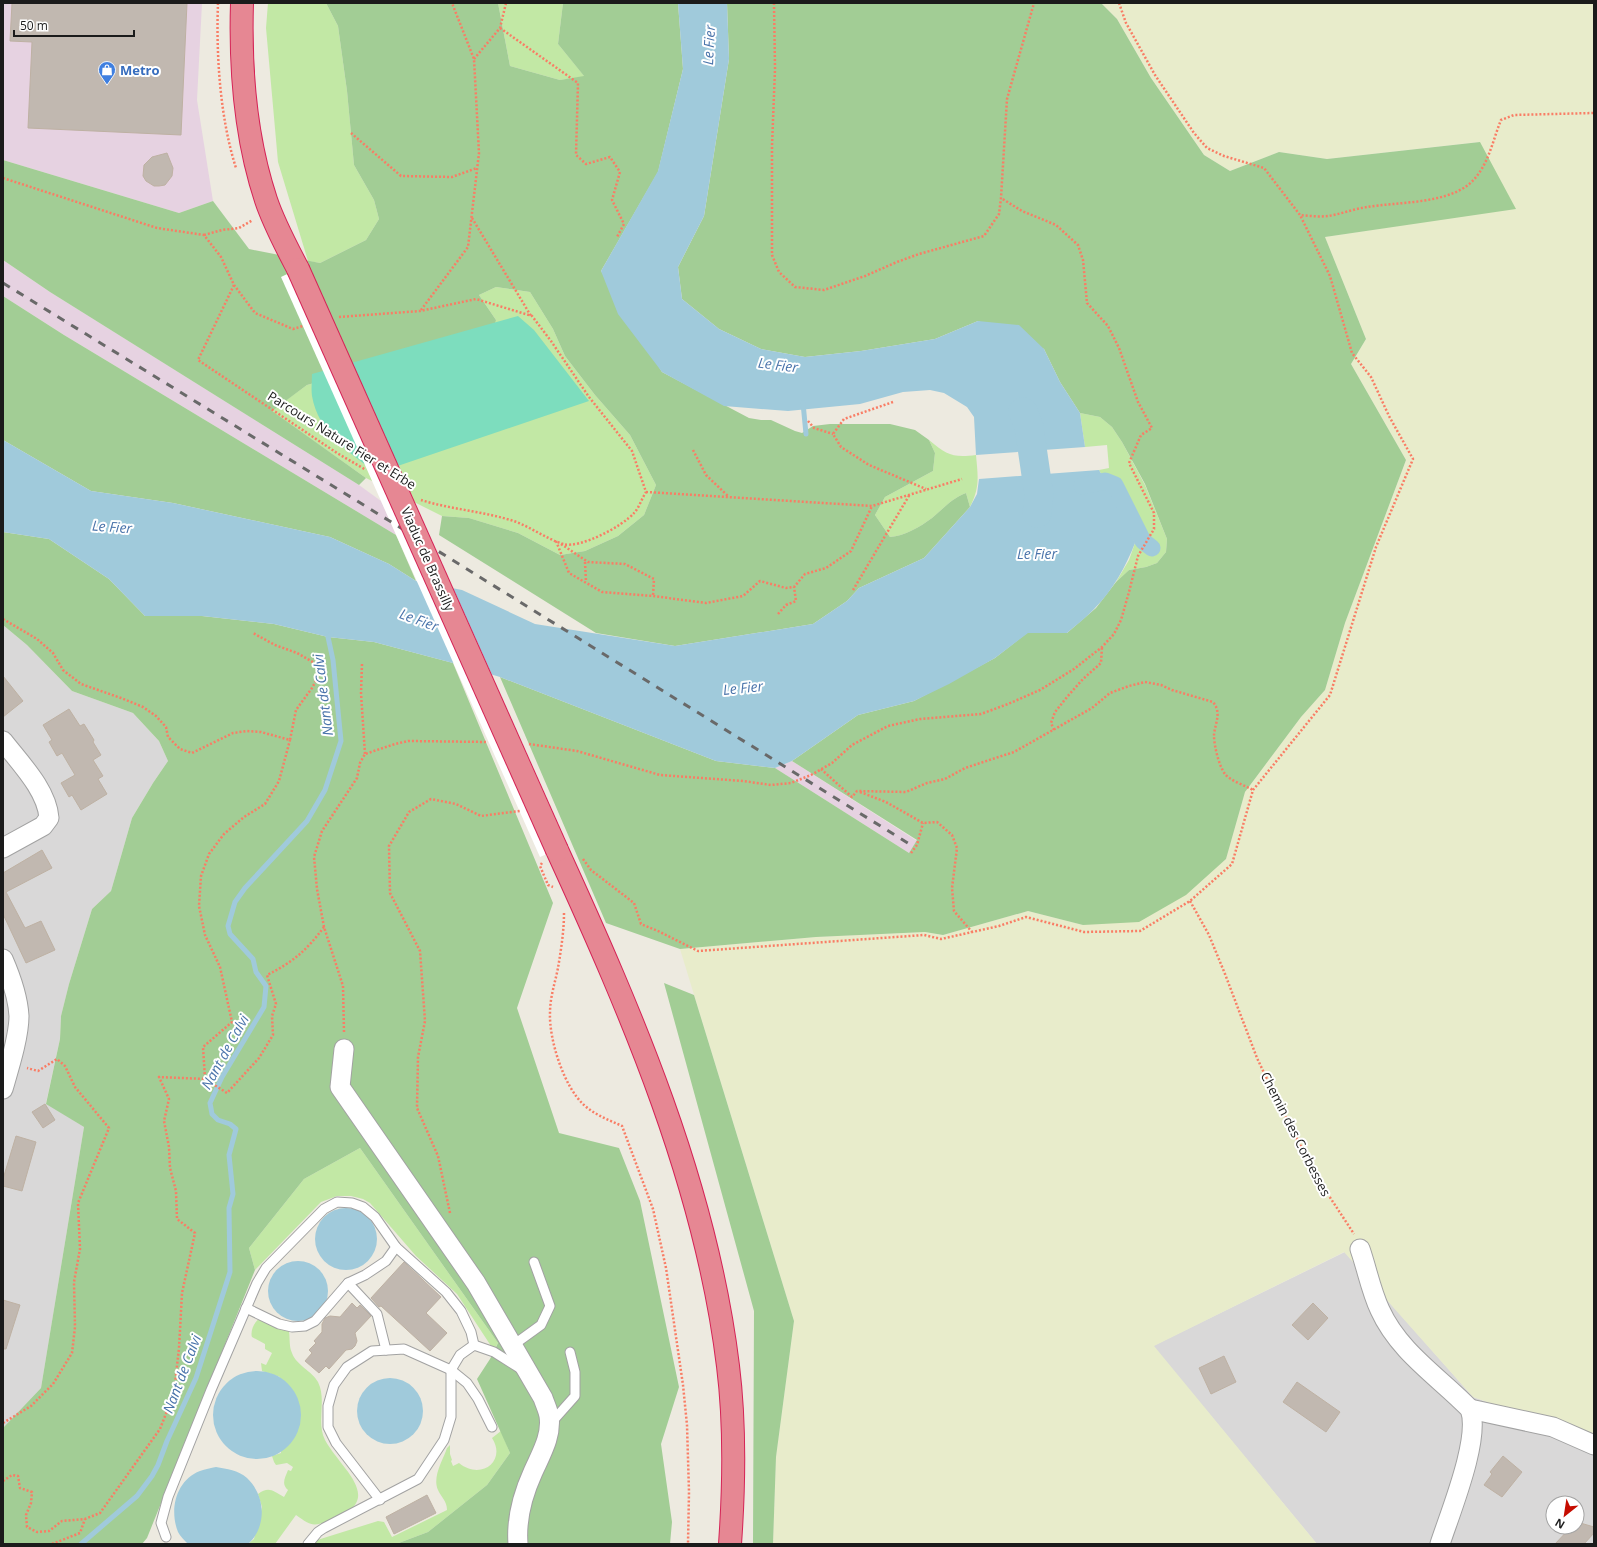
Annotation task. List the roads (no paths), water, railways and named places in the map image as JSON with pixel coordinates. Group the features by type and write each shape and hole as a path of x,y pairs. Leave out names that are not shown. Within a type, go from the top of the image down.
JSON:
{"highway":[{"path":"242,3 242,70 253,149 261,184 272,215 280,235 298,269"},
{"path":"253,3 255,86 262,132 298,269"},
{"name":"Viaduc de Brassilly","path":"298,269 550,857 594,930 655,1083 684,1168 708,1256 719,1307 728,1367 732,1433 733,1512 730,1544"}],"street":[{"path":"3,741 42,792 48,807 49,818 43,826 3,848"},
{"path":"3,959 7,978 19,1016 3,1089"},
{"path":"344,1049 340,1087 476,1283 543,1398 549,1416 548,1434 541,1456 533,1472 520,1512 517,1530 518,1544"},
{"path":"1360,1249 1379,1309 1390,1328 1411,1354 1470,1409 1473,1416 1471,1444 1440,1544"},
{"path":"1470,1409 1553,1427 1594,1444"}],"lane":[{"path":"166,1537 161,1523 168,1497 211,1390 257,1283 266,1268 324,1209 337,1202 352,1203 363,1207 375,1217 396,1248 446,1292 461,1311 471,1332 474,1345"},
{"path":"246,1308 279,1324 292,1327 305,1326 315,1321 348,1283 365,1275 386,1261 396,1248"},
{"path":"512,1346 541,1325 550,1306 534,1262"},
{"path":"348,1283 377,1314 386,1350"},
{"path":"308,1544 318,1532 324,1528 418,1480 444,1440 451,1418 451,1370 460,1355 474,1345"},
{"path":"474,1345 494,1352 528,1373"},
{"path":"380,1500 336,1443 328,1427 328,1406 334,1385 347,1367 372,1351 404,1349 451,1370 467,1383 478,1399 492,1427"},
{"path":"548,1426 574,1396 575,1372 570,1352"}],"water":[{"name":"Le Fier","path":"678,3 727,3 729,59 704,216 678,267 682,299 719,329 761,349 805,357 861,351 935,339 978,321 1019,325 1044,349 1060,382 1080,413 1085,447 976,455 974,417 967,407 944,393 930,390 903,392 860,404 788,411 724,406 662,372 618,314 601,271 658,171 683,69"},
{"name":"Le Fier","path":"3,440 91,491 173,503 330,537 389,564 416,581 462,590 535,624 675,646 813,624 847,601 859,588 924,558 970,507 977,494 979,479 1099,470 1113,495 1135,543 1123,569 1102,601 1067,633 1028,633 995,658 949,684 914,701 858,715 792,761 775,768 716,761 500,677 374,642 328,637 274,624 202,616 145,616 109,579 49,539 3,532"},
{"path":"346,1208 358,1211 368,1217 374,1227 377,1239 374,1251 368,1261 358,1267 346,1270 334,1267 324,1261 318,1251 315,1239 318,1227 324,1217 334,1211"},
{"path":"292,1261 304,1261 315,1266 323,1274 328,1285 326,1303 315,1316 304,1321 292,1321 281,1316 273,1308 268,1297 268,1285 273,1274 281,1266"},
{"path":"257,1371 274,1374 282,1378 294,1390 298,1398 301,1415 298,1432 294,1440 282,1452 274,1456 257,1459 240,1456 232,1452 220,1440 216,1432 213,1415 216,1398 220,1390 232,1378 240,1374"},
{"path":"383,1378 397,1378 409,1383 418,1392 423,1404 421,1424 414,1435 397,1444 383,1444 371,1439 362,1430 357,1418 357,1404 362,1392 371,1383"},
{"path":"216,1467 232,1470 244,1475 253,1485 258,1494 261,1502 261,1520 259,1529 248,1544 188,1544 178,1532 174,1514 180,1488 192,1475 202,1470"}],"waterway":[{"path":"803,403 806,434"},
{"name":"Le Fier","path":"1023,412 1029,427 1039,495 1037,513"},
{"path":"1082,486 1105,481 1115,485 1143,541 1152,548"},
{"name":"Nant de Calvi","path":"81,1544 137,1496 152,1476 196,1378 230,1272 229,1208 233,1194 229,1155 236,1129 230,1124 218,1120 212,1114 210,1103 222,1077 264,1007 266,986 256,972 253,959 230,934 228,926 235,902 245,888 307,821 325,790 341,741 333,660 328,637 332,633"}],"railway":[{"path":"3,283 911,845"}],"place":[{"name":"Metro","path":"107,85"}]}
